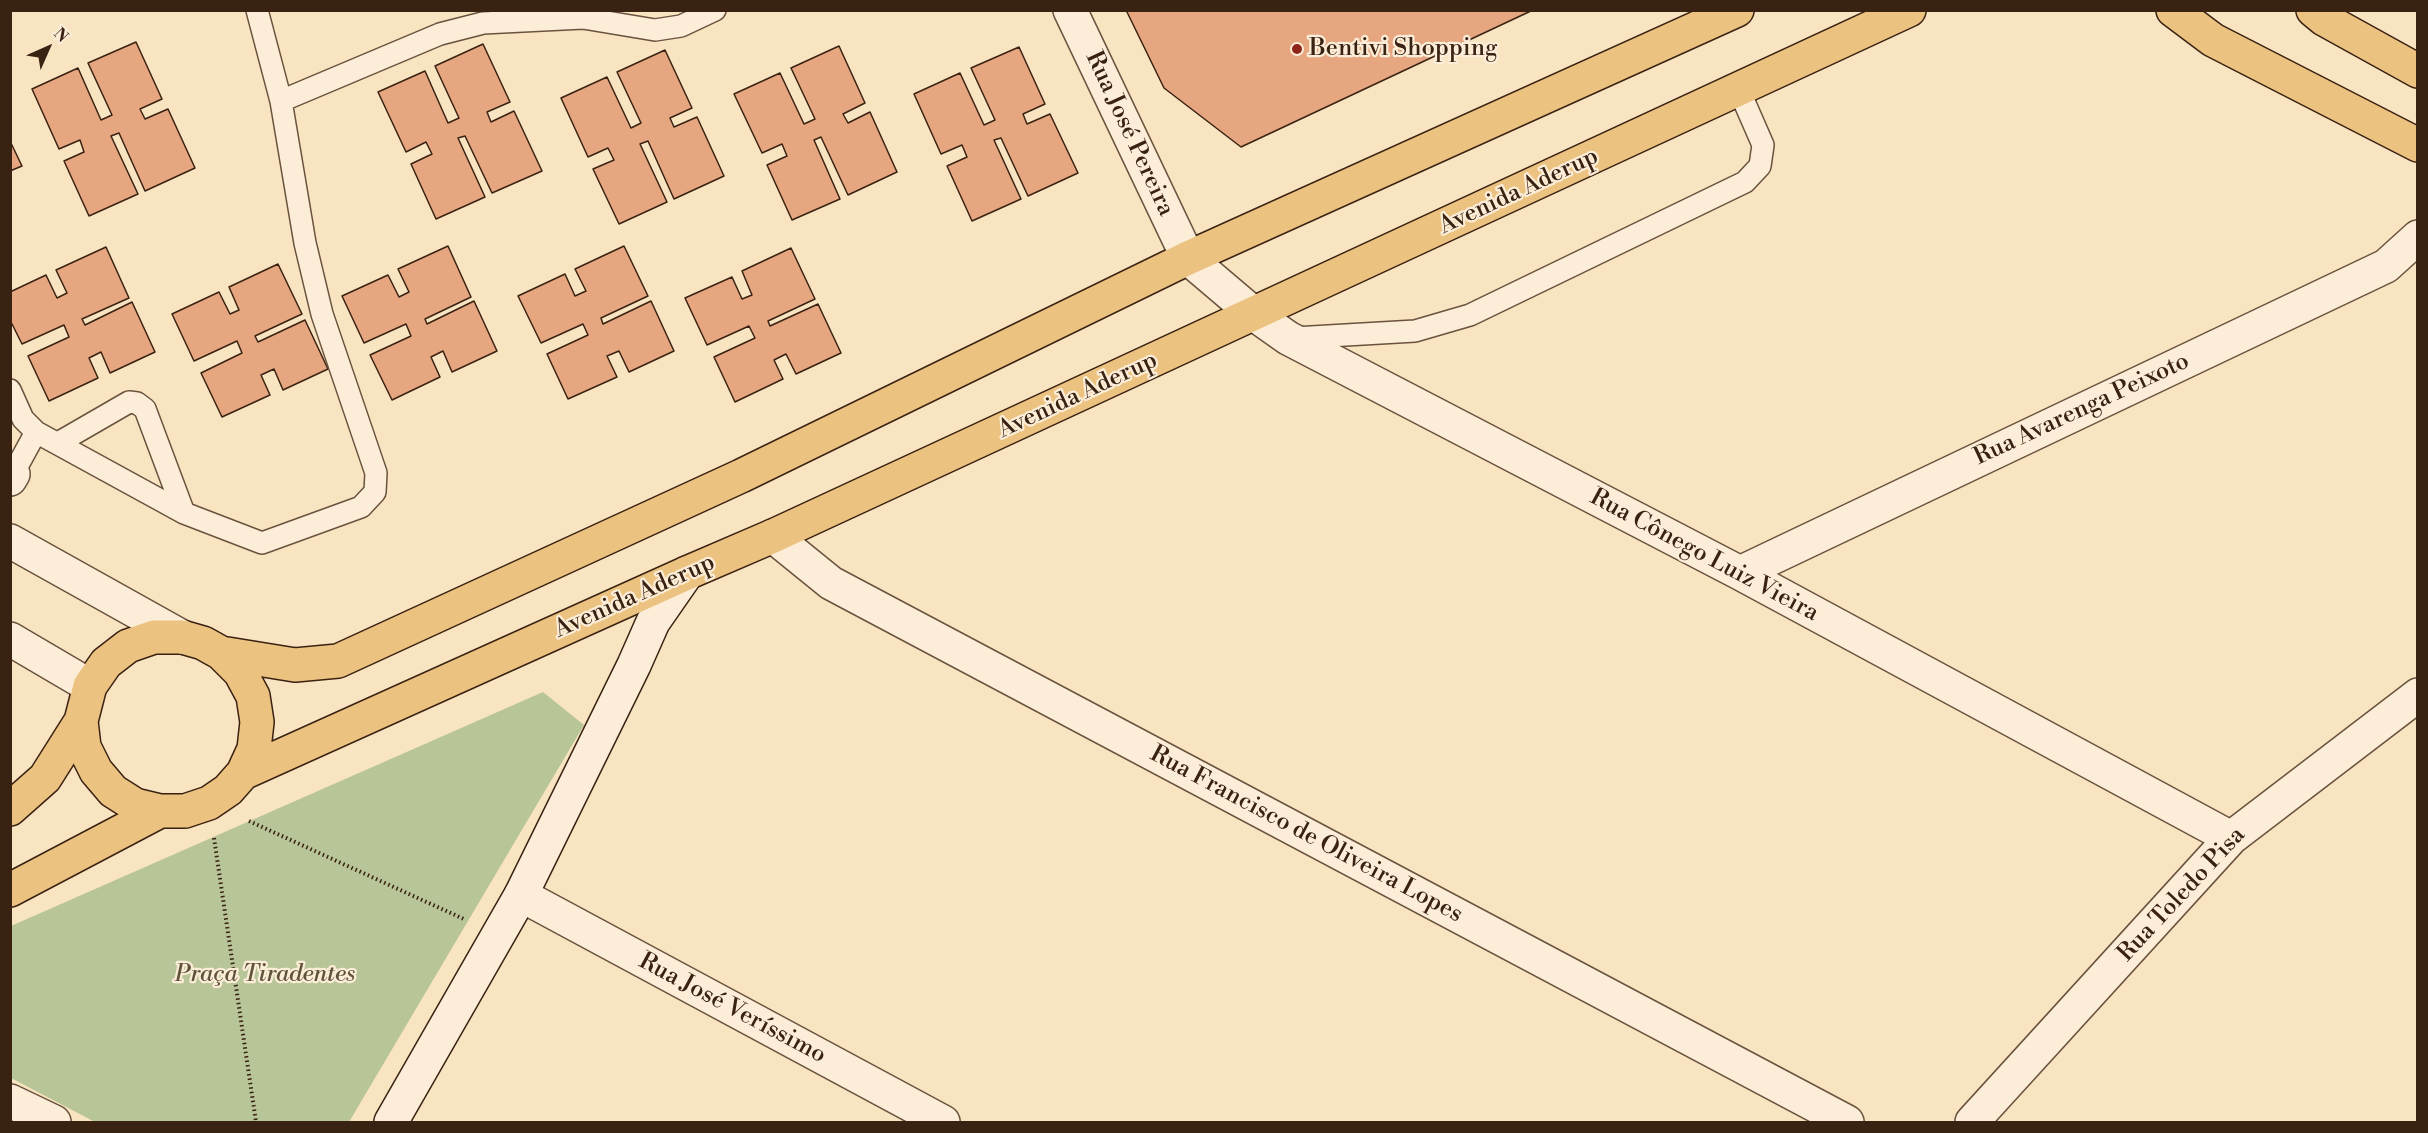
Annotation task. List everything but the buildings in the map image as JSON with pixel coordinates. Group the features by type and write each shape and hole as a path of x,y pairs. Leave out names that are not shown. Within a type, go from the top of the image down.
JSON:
{"main road":[{"name":"Avenida Aderup","path":"221,653 295,665 338,661 741,476 1188,258 1737,10"},
{"name":"Avenida Aderup","path":"243,773 773,536 1909,10"},
{"path":"2173,10 2213,40 2418,145"},
{"path":"2313,10 2324,19 2418,71"},
{"name":"Avenida Aderup","path":"10,809 45,778 81,722 90,686 106,663 128,646 154,637 182,637 203,643 221,653 240,672 253,696 257,722 254,748 243,773 228,790 209,803 185,811 160,811 135,805 113,791 96,771 84,747 81,722"},
{"name":"Avenida Aderup","path":"10,890 160,811"}],"street":[{"name":"Rua José Pereira","path":"1070,10 1188,258"},
{"name":"Rua Avarenga Peixoto","path":"1740,573 2386,266 2418,237"},
{"name":"Rua Cônego Luiz Vieira","path":"1188,258 1254,314 1288,338 1740,573 2231,838"},
{"name":"Rua Francisco de Oliveira Lopes","path":"773,536 831,583 1847,1122"},
{"path":"10,541 182,637"},
{"path":"391,1122 521,895 653,622 687,573"},
{"path":"10,639 90,686"},
{"name":"Rua Toledo Pisa","path":"1972,1122 2231,838 2418,695"},
{"name":"Rua José Veríssimo","path":"521,895 943,1122"},
{"path":"10,1101 54,1122"}],"lane":[{"path":"10,390 23,419 36,432 184,513 262,543 360,507 375,492 376,473 322,314 305,243 281,101 256,10"},
{"path":"281,101 440,34 483,23 583,18 655,30 681,26 715,10"},
{"path":"1288,338 1415,331 1470,315 1745,182 1760,166 1763,145 1739,90"},
{"path":"58,443 129,402 137,403 145,410 184,513"},
{"path":"12,477 36,432"}],"path":[{"path":"209,803 499,935"},
{"path":"209,803 256,1122"}],"green space":[{"name":"Praça Tiradentes","path":"543,692 584,725 349,1122 95,1122 11,1078 11,926"}],"place":[{"name":"Bentivi Shopping","path":"1297,49"}]}
